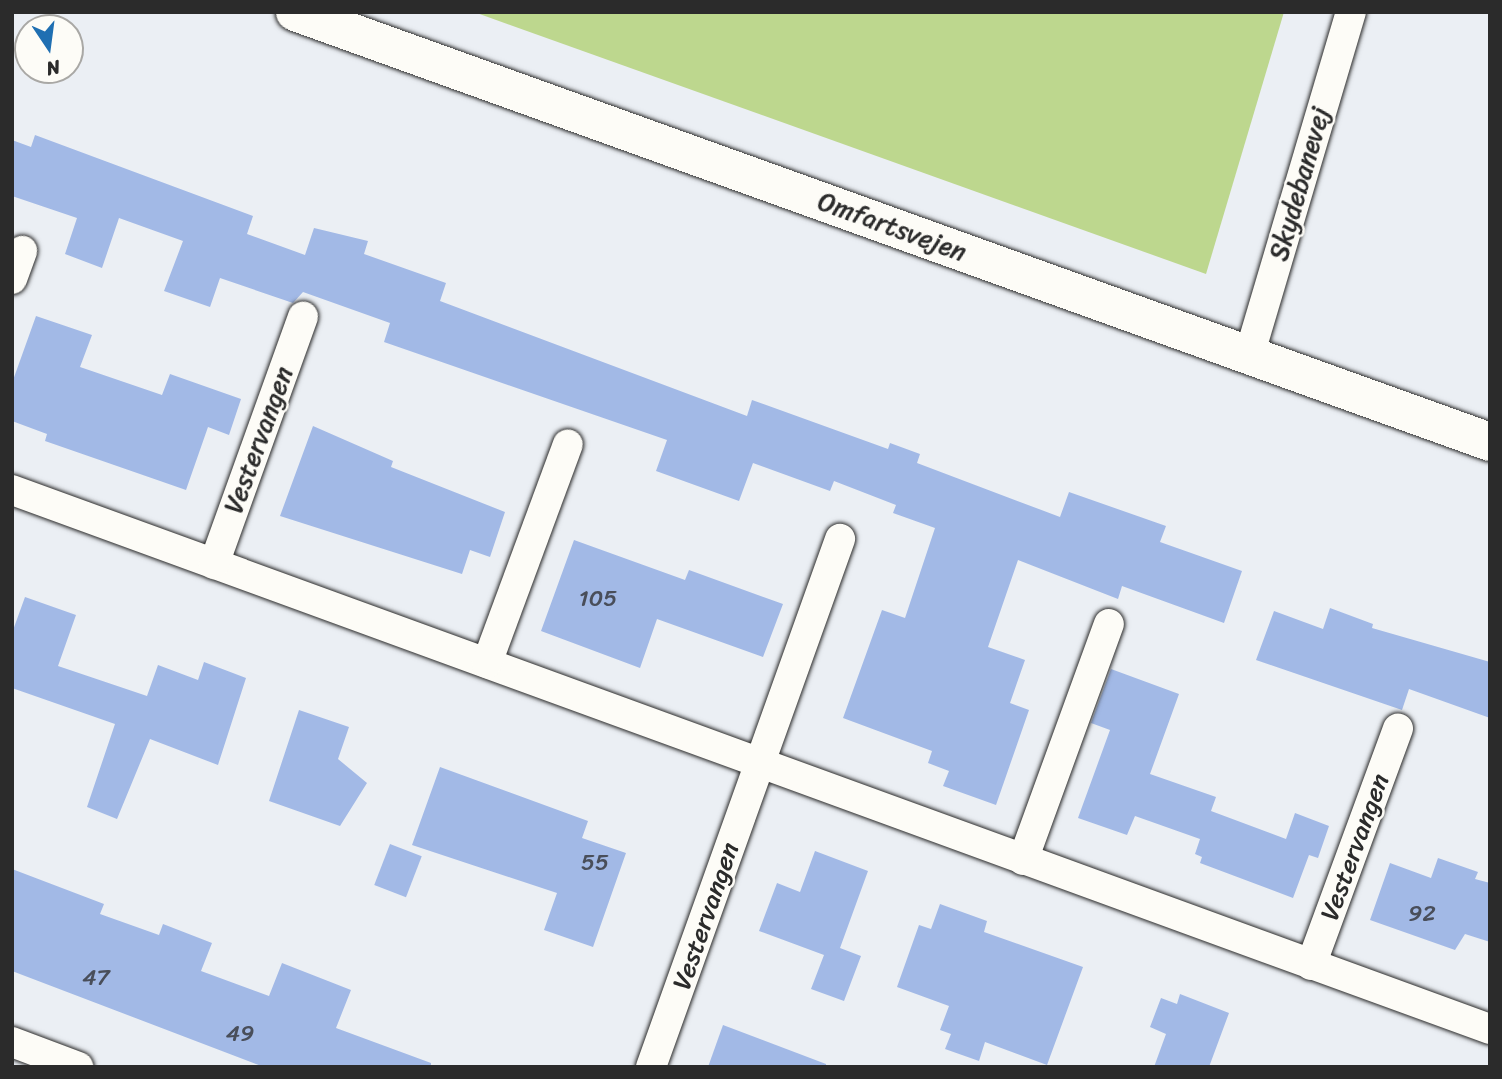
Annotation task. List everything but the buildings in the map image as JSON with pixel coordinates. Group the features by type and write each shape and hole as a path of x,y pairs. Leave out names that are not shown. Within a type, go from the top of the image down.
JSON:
{"main road":[{"name":"Omfartsvejen","path":"295,12 1490,442"}],"street":[{"name":"Skydebanevej","path":"1249,356 1350,12"},
{"path":"12,279 22,251"},
{"name":"Vestervangen","path":"214,564 303,317"},
{"path":"487,663 568,444"},
{"path":"12,490 758,765 1490,1029"},
{"name":"Vestervangen","path":"651,1067 840,539"},
{"path":"1024,860 1109,624"},
{"name":"Vestervangen","path":"1311,965 1398,728"},
{"path":"12,1042 78,1067"}],"green space":[{"path":"474,12 1284,12 1206,274"}]}
